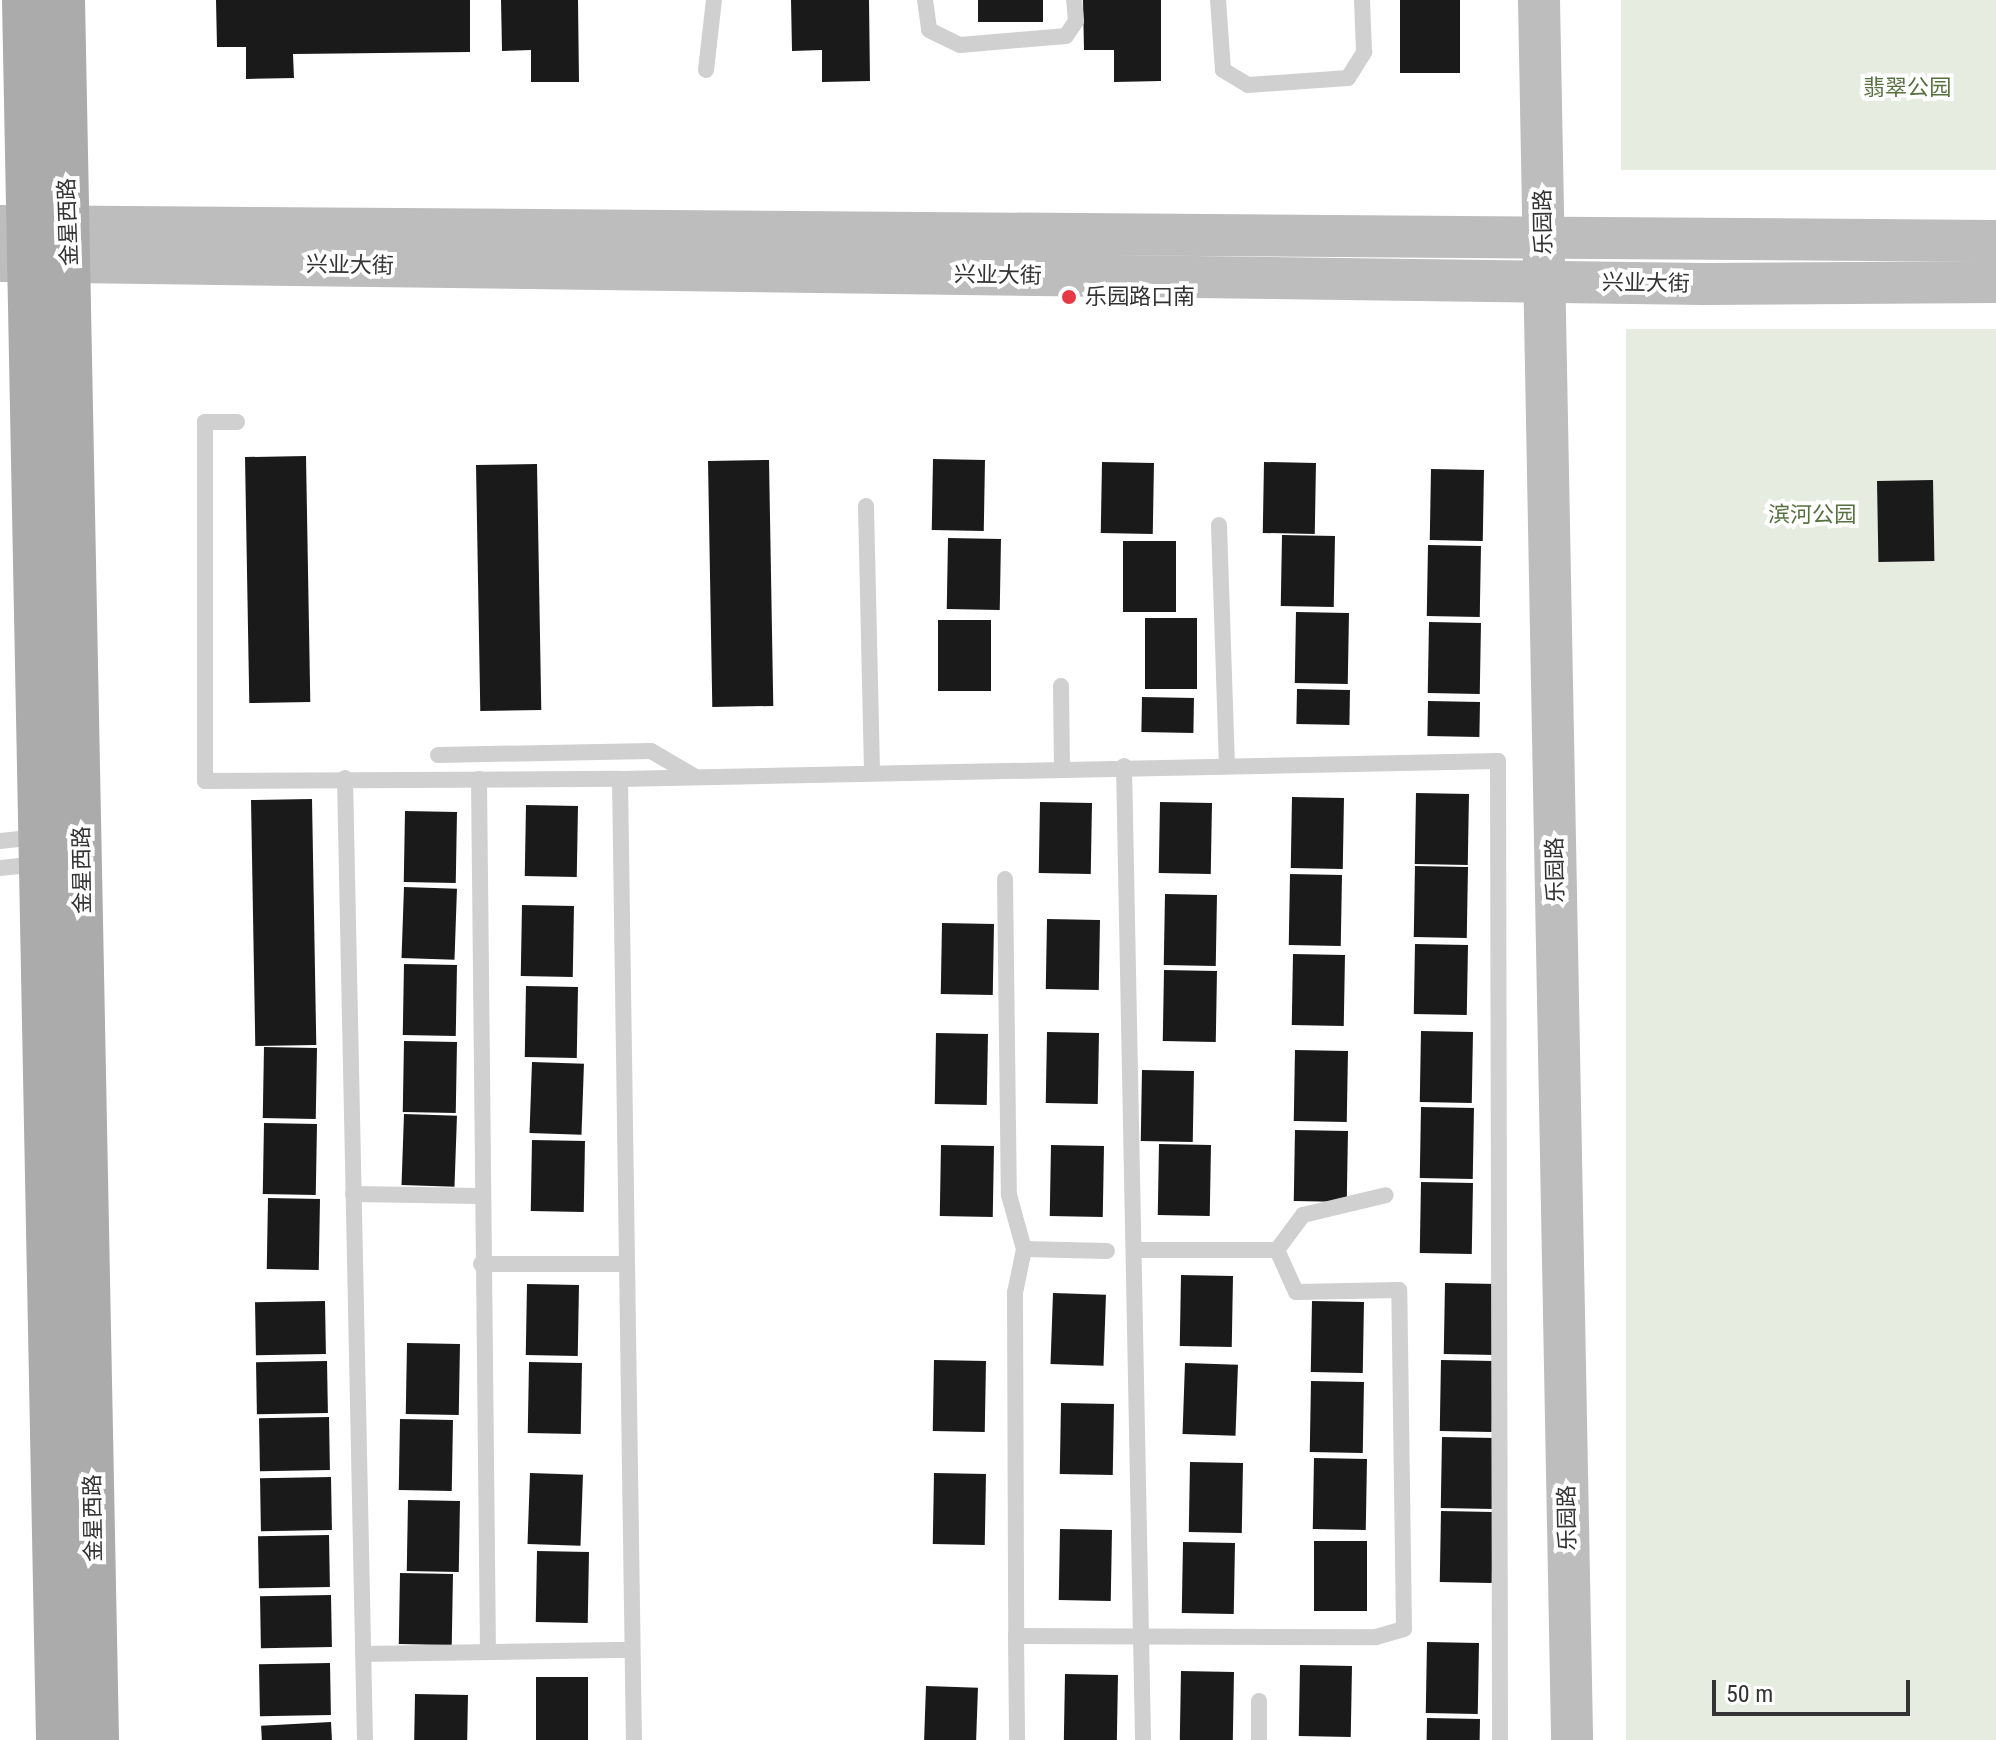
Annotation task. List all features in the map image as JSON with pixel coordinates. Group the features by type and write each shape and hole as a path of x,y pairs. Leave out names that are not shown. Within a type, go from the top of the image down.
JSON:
{"main road":[{"name":"金星西路","path":"24,0 97,1740"},
{"name":"金星西路","path":"58,1740 20,852 32,244 63,0"},
{"name":"乐园路","path":"1539,0 1572,1740"},
{"name":"兴业大街","path":"32,244 1544,235 1996,241"},
{"name":"兴业大街","path":"32,244 1544,282 1996,282"}],"lane":[{"path":"706,70 714,0"},
{"path":"925,0 929,30 960,45 1066,36 1076,21 1074,0"},
{"path":"1218,0 1223,70 1248,85 1348,78 1364,52 1362,0"},
{"path":"237,422 205,422 205,781 620,779 1062,766 1498,761 1500,1740"},
{"path":"866,506 872,772"},
{"path":"1219,525 1227,765"},
{"path":"1061,686 1062,766"},
{"path":"438,755 651,751 696,777"},
{"path":"1124,766 1143,1740"},
{"path":"345,778 365,1740"},
{"path":"479,779 480,1196 488,1652"},
{"path":"620,779 634,1740"},
{"path":"1005,879 1009,1195 1024,1249 1015,1293 1017,1740"},
{"path":"353,1194 480,1196"},
{"path":"1277,1250 1303,1215 1386,1195"},
{"path":"1024,1249 1107,1251"},
{"path":"1134,1250 1277,1250"},
{"path":"1016,1636 1376,1637 1404,1629 1399,1290 1296,1292 1277,1250"},
{"path":"481,1264 627,1264"},
{"path":"363,1654 632,1650"},
{"path":"1259,1701 1259,1740"}],"green space":[{"name":"翡翠公园","path":"1621,0 1996,0 1996,170 1621,170"},
{"name":"滨河公园","path":"1626,329 1996,329 1996,1740 1626,1740"}],"building":[{"path":"216,0 470,0 470,52 293,54 294,78 246,79 246,47 217,47"},
{"path":"501,0 578,0 579,82 531,82 531,50 502,51"},
{"path":"791,0 869,0 870,81 822,82 822,50 792,51"},
{"path":"978,0 1043,0 1043,22 978,22"},
{"path":"1083,0 1161,0 1161,81 1114,82 1114,50 1084,50"},
{"path":"1400,0 1460,0 1460,73 1400,73"},
{"path":"306,456 310,702 249,703 245,457"},
{"path":"933,459 985,460 984,531 932,530"},
{"path":"769,460 773,706 712,707 708,461"},
{"path":"1102,462 1154,463 1153,534 1101,533"},
{"path":"1264,462 1316,463 1315,534 1263,533"},
{"path":"537,464 541,710 480,711 476,465"},
{"path":"1431,469 1484,470 1483,541 1430,540"},
{"path":"1933,480 1934,561 1878,562 1877,481"},
{"path":"1282,535 1335,536 1334,607 1281,606"},
{"path":"948,538 1001,539 1000,610 947,609"},
{"path":"1123,541 1176,541 1176,612 1123,612"},
{"path":"1428,545 1481,546 1480,617 1427,616"},
{"path":"1296,612 1349,613 1348,684 1295,683"},
{"path":"1145,618 1197,618 1197,689 1145,689"},
{"path":"938,620 991,620 991,691 938,691"},
{"path":"1429,622 1481,623 1480,694 1428,693"},
{"path":"1297,689 1350,690 1349,725 1296,724"},
{"path":"1142,697 1194,698 1193,733 1141,732"},
{"path":"1428,701 1480,702 1479,737 1427,736"},
{"path":"1416,793 1469,794 1468,865 1415,864"},
{"path":"1292,797 1344,798 1343,869 1291,868"},
{"path":"312,799 316,1045 255,1046 251,800"},
{"path":"1040,802 1092,803 1091,874 1039,873"},
{"path":"1160,802 1212,803 1211,874 1159,873"},
{"path":"526,805 578,806 577,877 525,876"},
{"path":"405,811 457,812 456,883 404,882"},
{"path":"1415,866 1468,867 1467,938 1414,937"},
{"path":"1290,874 1342,875 1341,946 1289,945"},
{"path":"404,887 457,889 454,960 402,958"},
{"path":"1165,894 1217,895 1216,966 1164,965"},
{"path":"522,905 574,906 573,977 521,976"},
{"path":"1047,919 1100,920 1099,990 1046,989"},
{"path":"942,923 994,924 993,995 941,994"},
{"path":"1415,944 1468,945 1467,1015 1414,1014"},
{"path":"1293,954 1345,955 1344,1026 1292,1025"},
{"path":"404,964 457,965 456,1036 403,1035"},
{"path":"1164,970 1217,971 1216,1042 1163,1041"},
{"path":"526,986 578,987 577,1058 525,1057"},
{"path":"1421,1031 1473,1032 1472,1103 1420,1102"},
{"path":"1047,1032 1099,1033 1098,1104 1046,1103"},
{"path":"936,1033 988,1034 987,1105 935,1104"},
{"path":"404,1041 457,1042 456,1113 403,1112"},
{"path":"264,1047 317,1048 316,1119 263,1118"},
{"path":"1295,1050 1348,1051 1347,1122 1294,1121"},
{"path":"532,1062 584,1064 581,1135 530,1133"},
{"path":"1142,1070 1194,1071 1193,1142 1141,1141"},
{"path":"1421,1107 1474,1108 1473,1179 1420,1178"},
{"path":"404,1114 457,1116 454,1187 402,1185"},
{"path":"264,1123 317,1124 316,1195 263,1194"},
{"path":"1295,1130 1348,1131 1347,1202 1294,1201"},
{"path":"532,1140 585,1141 584,1212 531,1211"},
{"path":"1159,1144 1211,1145 1210,1216 1158,1215"},
{"path":"941,1145 994,1146 993,1217 940,1216"},
{"path":"1051,1145 1104,1146 1103,1217 1050,1216"},
{"path":"1421,1182 1473,1183 1472,1254 1420,1253"},
{"path":"268,1198 320,1199 319,1270 267,1269"},
{"path":"1181,1275 1233,1276 1232,1347 1180,1346"},
{"path":"1445,1283 1497,1284 1496,1355 1444,1354"},
{"path":"527,1284 579,1285 578,1356 526,1355"},
{"path":"1053,1293 1106,1295 1103,1366 1051,1364"},
{"path":"325,1301 326,1354 256,1355 255,1302"},
{"path":"1312,1301 1364,1302 1363,1373 1311,1372"},
{"path":"407,1343 460,1344 459,1415 406,1414"},
{"path":"934,1360 986,1361 985,1432 933,1431"},
{"path":"1441,1360 1493,1361 1492,1432 1440,1431"},
{"path":"327,1361 328,1413 257,1414 256,1362"},
{"path":"529,1362 582,1363 581,1434 528,1433"},
{"path":"1185,1363 1238,1365 1235,1436 1183,1434"},
{"path":"1311,1381 1364,1382 1363,1453 1310,1452"},
{"path":"1061,1403 1114,1404 1113,1475 1060,1474"},
{"path":"329,1417 330,1470 260,1471 259,1418"},
{"path":"400,1419 453,1420 452,1491 399,1490"},
{"path":"1442,1437 1495,1438 1494,1509 1441,1508"},
{"path":"1314,1458 1367,1459 1366,1530 1313,1529"},
{"path":"1190,1462 1243,1463 1242,1533 1189,1532"},
{"path":"530,1473 583,1475 580,1546 528,1544"},
{"path":"934,1473 986,1474 985,1545 933,1544"},
{"path":"331,1477 332,1530 261,1531 260,1478"},
{"path":"408,1500 460,1501 459,1572 407,1571"},
{"path":"1441,1511 1493,1512 1492,1583 1440,1582"},
{"path":"1060,1529 1112,1530 1111,1601 1059,1600"},
{"path":"329,1535 330,1587 259,1588 258,1536"},
{"path":"1314,1541 1367,1541 1367,1611 1314,1611"},
{"path":"1183,1542 1235,1543 1234,1614 1182,1613"},
{"path":"537,1551 589,1552 588,1623 536,1622"},
{"path":"400,1573 453,1574 452,1645 399,1644"},
{"path":"331,1595 332,1647 261,1648 260,1596"},
{"path":"1427,1642 1479,1643 1478,1714 1426,1713"},
{"path":"330,1663 331,1715 260,1716 259,1664"},
{"path":"1300,1665 1352,1666 1351,1737 1299,1736"},
{"path":"1181,1671 1234,1672 1233,1740 1180,1740"},
{"path":"1065,1674 1118,1675 1117,1740 1064,1740"},
{"path":"536,1677 588,1677 588,1740 536,1740"},
{"path":"926,1686 978,1688 976,1740 924,1740"},
{"path":"415,1694 468,1695 467,1740 414,1740"},
{"path":"1427,1718 1480,1719 1480,1740 1427,1740"},
{"path":"331,1722 332,1740 262,1740 261,1726"}],"place":[{"name":"乐园路口南","path":"1069,297"}]}
